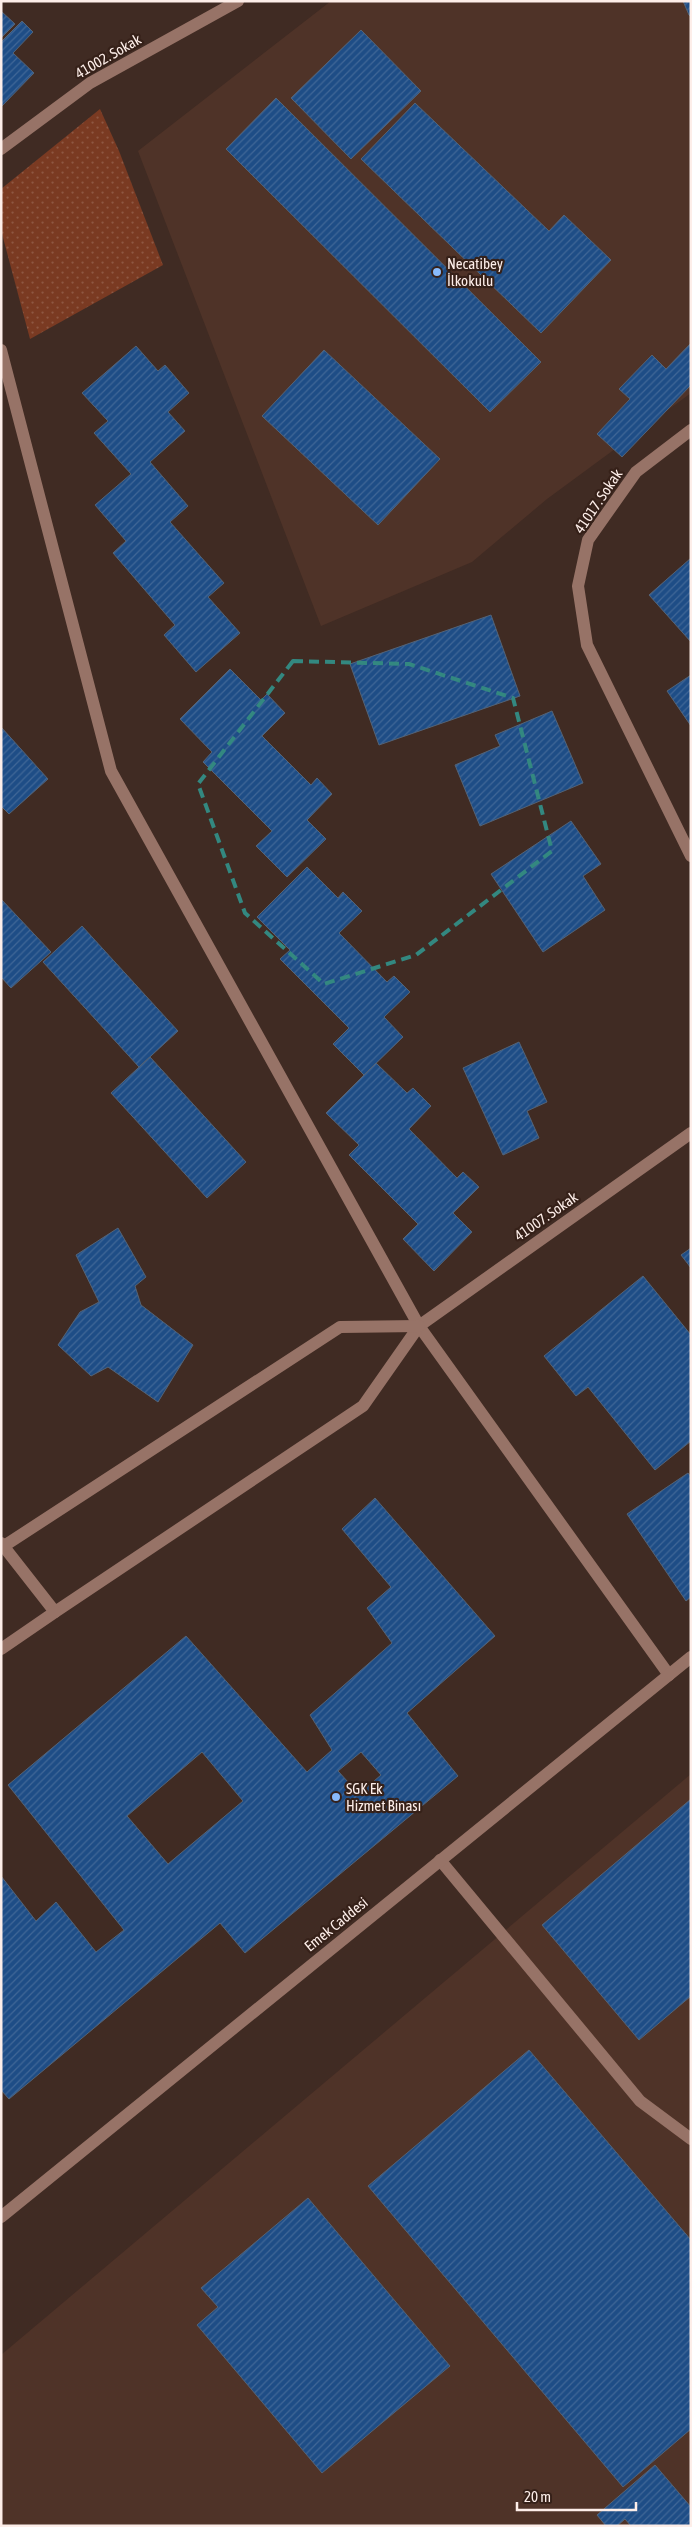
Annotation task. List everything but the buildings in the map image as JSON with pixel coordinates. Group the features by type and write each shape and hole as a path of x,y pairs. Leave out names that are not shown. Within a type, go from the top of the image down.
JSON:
{"street":[{"name":"41002. Sokak","path":"1,150 90,83 238,1"},
{"path":"1,350 111,771 419,1326 669,1675"},
{"name":"41017. Sokak","path":"691,430 636,472 588,540 578,586 587,645 691,856"},
{"name":"41007. Sokak","path":"419,1326 691,1133"},
{"path":"56,1612 3,1544 340,1327 419,1326"},
{"path":"1,1649 363,1406 419,1326"},
{"name":"Emek Caddesi","path":"3,2212 691,1657"},
{"path":"440,1860 640,2101 691,2139"}],"highlighted area":[{"path":"293,661 409,664 513,698 552,851 416,955 324,984 245,913 198,784"}],"shaded area":[{"name":"Necatibey İlkokulu","path":"331,1 691,1 691,393 547,499 472,562 321,626 138,151"},
{"path":"100,109 119,151 163,265 30,339 1,230 1,189"},
{"path":"691,1774 691,2526 1,2526 1,2355"}],"place":[{"name":"Necatibey İlkokulu","path":"437,272"},
{"name":"SGK Ek Hizmet Binası","path":"336,1797"}]}
